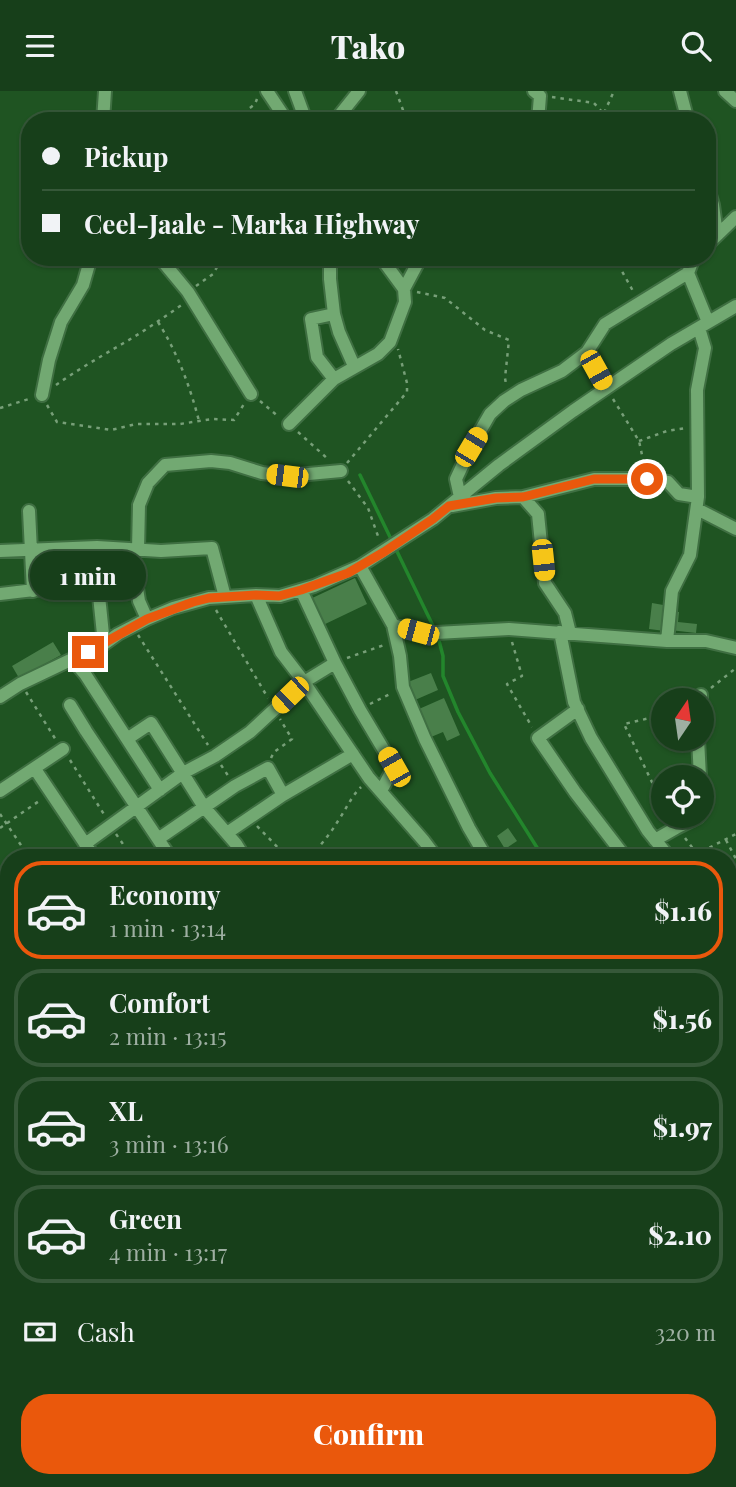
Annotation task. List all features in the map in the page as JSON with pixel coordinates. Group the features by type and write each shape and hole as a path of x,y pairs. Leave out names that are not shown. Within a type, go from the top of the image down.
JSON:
{"street":[{"path":"104,112 105,91"},
{"path":"267,91 281,112"},
{"path":"295,91 303,112"},
{"path":"342,112 359,91"},
{"path":"680,91 686,112"},
{"path":"725,91 736,101"},
{"path":"537,93 538,112"},
{"path":"717,235 736,217"},
{"path":"716,228 717,235"},
{"path":"42,395 61,321 83,285 89,266"},
{"path":"166,266 190,295 251,394"},
{"path":"330,266 334,313 354,366"},
{"path":"289,424 334,379 377,354 390,342 405,302 404,289 387,266"},
{"path":"404,289 416,266"},
{"path":"460,497 456,479 490,414 503,401 521,390 562,371 587,352 605,324 688,273 691,266"},
{"path":"667,641 672,591 690,555 697,503 697,390 705,348 704,325 688,273"},
{"path":"0,697 20,684 173,608 209,598 279,596 360,566 433,519 499,465 606,388 671,344 736,306"},
{"path":"334,313 311,319 317,357 334,379"},
{"path":"587,352 606,388"},
{"path":"147,619 139,601 134,550 139,505 148,483 164,465 211,461 287,476 341,471"},
{"path":"449,506 496,498 523,497 594,479 647,479 668,482 679,493 736,529"},
{"path":"523,497 538,514 545,583 565,613 574,702 591,739 648,831 662,849"},
{"path":"29,511 33,591"},
{"path":"97,547 104,644"},
{"path":"0,551 97,547 161,551 212,548 225,597"},
{"path":"360,566 393,625 403,687 425,739 481,849"},
{"path":"0,594 76,585 98,586"},
{"path":"301,590 335,663 394,767 381,791"},
{"path":"256,595 281,652 369,778 430,849"},
{"path":"393,625 418,632 436,633 509,629 667,641 706,641 736,649"},
{"path":"73,660 85,674 160,790"},
{"path":"85,844 183,773 215,756 250,732 304,682 335,663"},
{"path":"70,705 165,849"},
{"path":"578,709 538,738 619,849"},
{"path":"127,739 151,723 204,807 239,849"},
{"path":"0,791 63,749"},
{"path":"227,833 353,754"},
{"path":"158,839 235,786 268,768 284,795"},
{"path":"35,769 88,849"},
{"path":"655,840 676,828"}],"path":[{"path":"245,112 255,104 260,91"},
{"path":"396,91 404,112"},
{"path":"604,112 614,91"},
{"path":"537,93 594,103 603,112"},
{"path":"0,408 42,395 158,322 213,274 217,266"},
{"path":"619,266 640,303"},
{"path":"404,289 445,298 485,330 509,340 505,378 510,397"},
{"path":"158,322 169,340 191,391 198,421"},
{"path":"341,471 407,392 393,333"},
{"path":"606,388 639,441 647,479"},
{"path":"42,395 57,422 111,429 136,424 234,420 251,394 341,471 368,508 386,551"},
{"path":"639,441 667,431 698,426"},
{"path":"209,598 292,739 274,752 268,768"},
{"path":"132,627 235,786"},
{"path":"509,629 522,676 507,684 538,738"},
{"path":"335,663 396,640"},
{"path":"713,688 736,668"},
{"path":"20,684 127,849"},
{"path":"651,718 624,724 651,780"},
{"path":"317,849 351,798 369,778"},
{"path":"0,828 51,793"},
{"path":"0,814 24,849"},
{"path":"676,828 694,849"},
{"path":"706,849 736,834"},
{"path":"726,840 731,849"}],"building":[{"path":"355,578 367,604 321,626 308,600"},
{"path":"652,603 669,606 665,631 649,629"},
{"path":"672,611 679,612 678,622 697,624 696,633 670,630"},
{"path":"53,642 61,655 19,678 12,666"},
{"path":"431,673 438,690 415,700 408,682"},
{"path":"444,698 460,735 447,741 443,732 431,737 419,709"},
{"path":"508,828 517,841 505,849 497,836"}],"waterway":[{"path":"360,475 435,630"},
{"path":"438,637 443,656 443,676 458,712 490,773 538,849"}],"route":[{"path":"88,652 118,634 173,608 209,598 279,596 348,573 384,552 449,506 496,498 523,497 594,479 647,479"}]}
